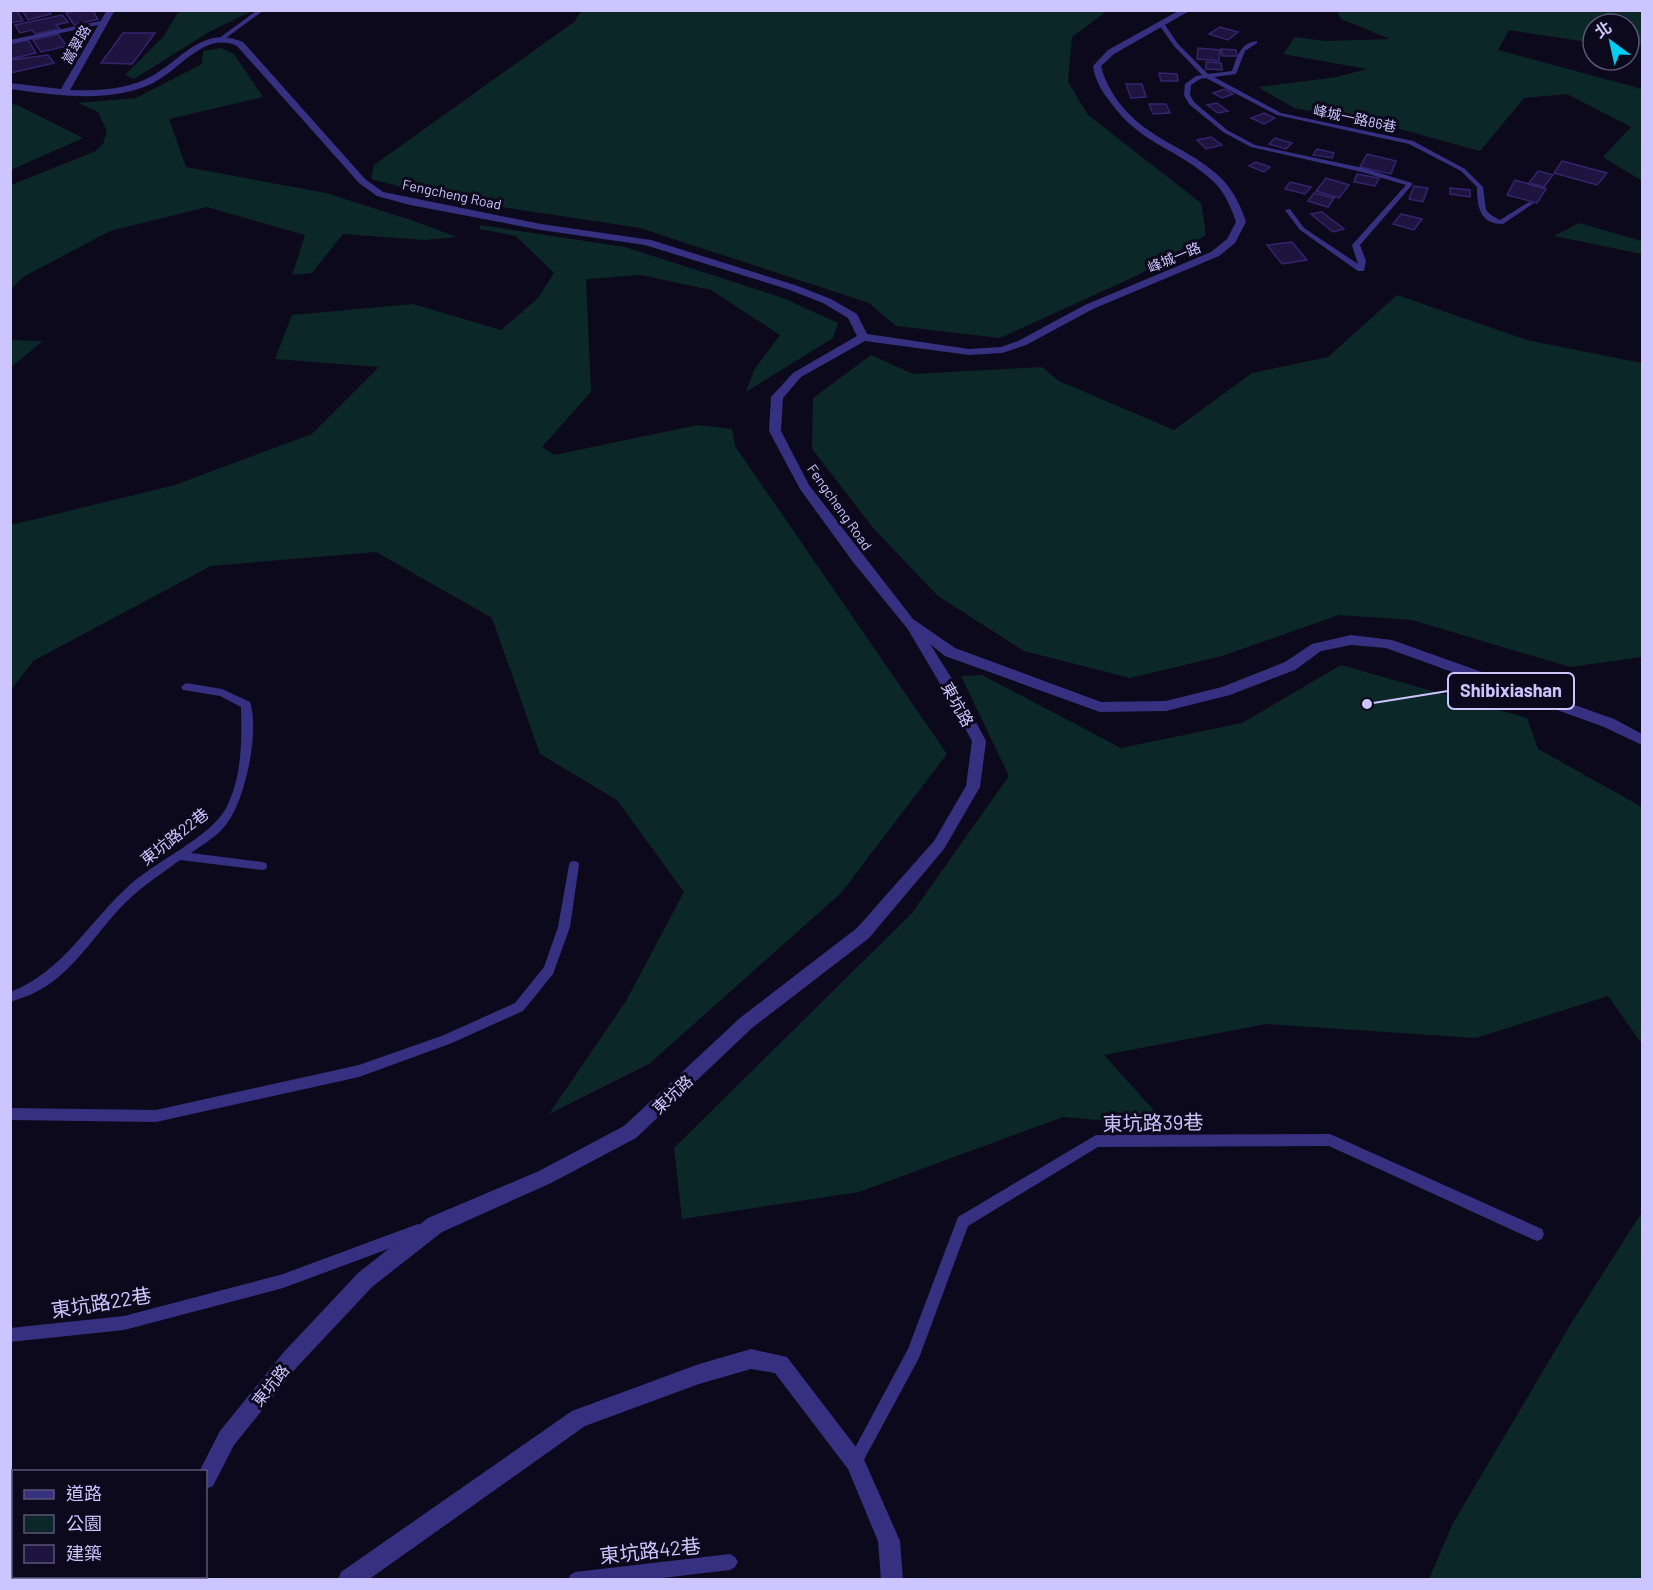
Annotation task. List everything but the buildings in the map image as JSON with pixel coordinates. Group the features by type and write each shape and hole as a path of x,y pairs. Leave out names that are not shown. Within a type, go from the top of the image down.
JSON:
{"street":[{"name":"嵩翠路","path":"64,92 111,10"},
{"name":"峰城一路","path":"863,337 969,352 1002,350 1022,343 1089,307 1215,254 1231,241 1241,222 1235,202 1214,177 1140,132 1122,115 1099,80 1097,66 1111,52 1186,10"},
{"path":"10,86 64,92 125,90 147,82 170,69 183,56 202,44 221,39"},
{"name":"Fengcheng Road","path":"221,39 234,40 240,44 362,181 380,194 518,223 647,242 791,287 853,316 863,337 797,375 777,397 775,431 804,486 908,622 950,652 1100,707 1166,706 1224,691 1290,666 1317,647 1351,640 1387,643 1609,723 1642,740"},
{"name":"東坑路","path":"207,1477 226,1438 290,1360 365,1280 435,1225 545,1177 630,1132 746,1023 863,933 939,845 973,787 979,741 954,694 908,622"},
{"path":"349,1580 579,1418 699,1374 751,1359 780,1364 855,1462 889,1541 892,1580"}],"lane":[{"path":"221,39 264,10"},
{"path":"10,42 105,22"},
{"name":"峰城一路86巷","path":"1161,23 1176,45 1208,76 1279,114 1411,142 1464,170 1480,187 1480,209 1489,218 1501,223 1532,203"},
{"path":"1255,42 1242,50 1233,73 1198,77 1188,84 1187,95 1191,103 1225,130 1254,146 1363,170 1410,184 1356,245 1362,261 1361,269 1302,228 1288,210"},
{"name":"東坑路22巷","path":"10,997 22,994 64,965 99,923 135,886 180,856 220,824 236,794 245,759 246,705 222,693 186,687"},
{"path":"180,856 262,866"},
{"path":"10,1114 156,1116 359,1071 458,1034 519,1007 549,970 564,927 574,865"},
{"name":"東坑路39巷","path":"855,1462 914,1353 963,1222 1096,1141 1330,1140 1537,1234"},
{"name":"東坑路22巷","path":"10,1335 135,1320 283,1281 435,1225"},
{"name":"東坑路42巷","path":"575,1580 730,1562"}],"green space":[{"path":"582,10 1107,11 1072,37 1068,82 1088,115 1201,203 1206,235 1138,275 1000,338 896,326 869,303 640,228 443,198 371,179 374,165 574,22"},
{"path":"179,11 252,11 209,32 134,79 125,75 163,37"},
{"path":"1337,11 1639,11 1640,12 1581,12 1581,41 1509,30 1498,50 1642,89 1642,181 1603,157 1631,127 1567,94 1524,98 1480,151 1385,125 1294,108 1258,87 1337,77 1367,69 1283,54 1295,37 1326,41 1390,39 1341,19"},
{"path":"1641,12 1642,13 1641,45"},
{"path":"221,48 234,54 263,97 169,119 186,167 326,193 457,237 425,240 343,234 312,273 292,275 305,235 207,207 110,231 23,277 11,289 11,185 96,151 103,144 107,131 98,112 78,103 136,98 202,64 203,51"},
{"path":"11,104 17,105 83,138 11,170"},
{"path":"1579,223 1642,241 1642,254 1554,236"},
{"path":"481,225 625,247 783,298 838,323 833,338 746,392 754,370 780,335 711,290 641,275 586,279 591,392 542,447 554,455 698,425 732,429 735,446 947,754 841,893 649,1064 549,1114 626,1001 684,892 617,800 540,754 492,618 376,552 211,566 33,661 11,690 11,525 175,485 312,434 379,367 275,359 292,315 413,304 501,330 538,298 554,273 516,236 479,229"},
{"path":"1397,295 1527,340 1642,363 1642,657 1570,667 1412,620 1339,615 1222,656 1130,678 1024,651 938,596 874,529 812,449 813,398 871,355 913,374 1042,367 1059,381 1174,430 1252,373 1328,357"},
{"path":"11,340 43,341 11,367"},
{"path":"1341,665 1527,718 1538,749 1642,807 1642,1044 1608,996 1476,1038 1266,1024 1104,1055 1168,1126 1063,1117 859,1192 682,1219 674,1148 912,913 1009,776 961,676 982,675 1121,748 1242,723"},
{"path":"1642,1212 1642,1579 1429,1579 1452,1525 1572,1322"}],"place":[{"name":"Shibixiashan","path":"1367,704"}]}
